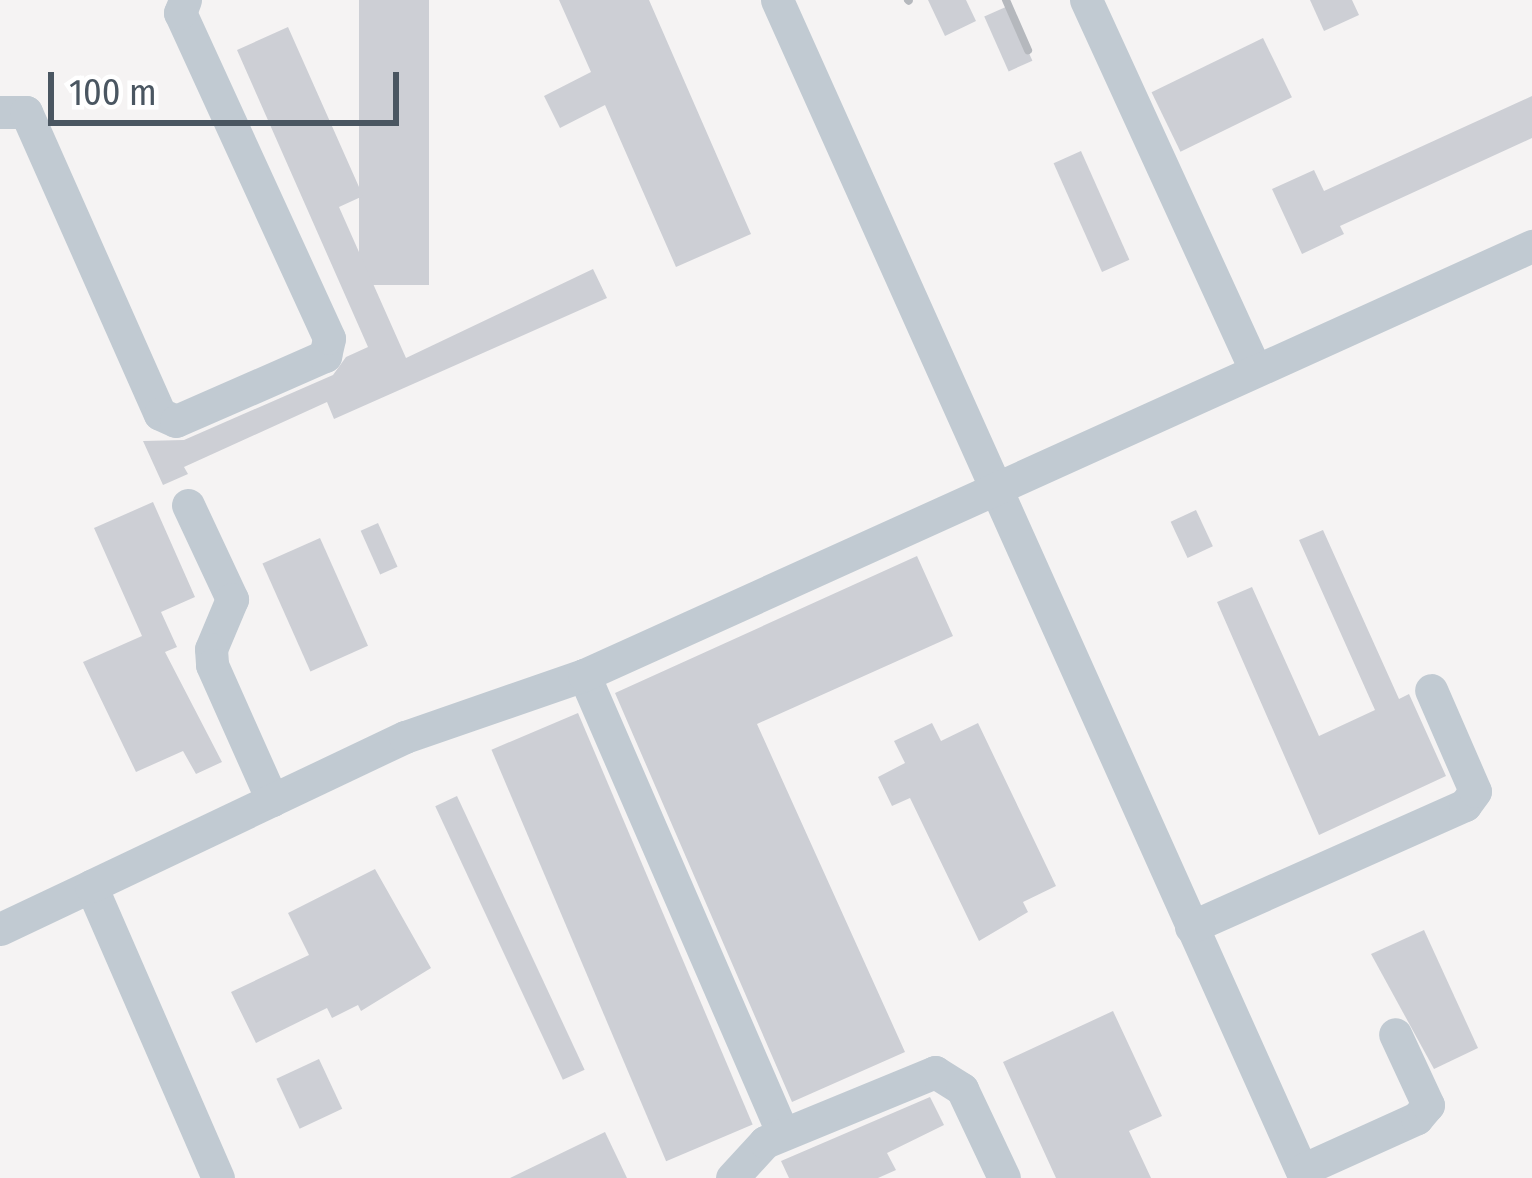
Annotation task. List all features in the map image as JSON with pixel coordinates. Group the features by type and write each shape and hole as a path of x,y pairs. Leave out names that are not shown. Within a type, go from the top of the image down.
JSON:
{"street":[{"path":"0,112 26,112 160,414 176,421 325,356 329,338 180,13 185,0"},
{"path":"776,0 1304,1174 1418,1118 1428,1105 1395,1034"},
{"path":"1086,0 1254,367"},
{"path":"0,929 405,737 584,675 994,492 1254,367 1532,246"},
{"path":"188,505 232,599 211,649 212,665 272,800"},
{"path":"584,675 783,1134"},
{"path":"1191,926 1466,805 1475,791 1431,690"},
{"path":"92,886 218,1178"},
{"path":"732,1178 744,1160 783,1134 935,1072 962,1089 1004,1178"}],"building":[{"path":"359,0 429,0 429,285 359,285"},
{"path":"559,0 649,0 751,234 676,267 605,105 560,128 544,96 591,72"},
{"path":"928,0 966,0 976,21 945,36"},
{"path":"1310,0 1352,0 1359,15 1324,31"},
{"path":"1008,6 1032,61 1009,71 984,17"},
{"path":"288,27 363,196 339,207 406,358 593,269 607,298 334,419 327,402 184,467 188,474 163,485 143,441 184,440 333,375 346,357 368,347 237,50"},
{"path":"1263,38 1292,97 1180,152 1152,92"},
{"path":"1532,96 1532,138 1340,226 1344,234 1302,254 1272,189 1314,170 1324,191"},
{"path":"1081,151 1129,260 1102,272 1054,163"},
{"path":"153,502 195,597 161,612 177,647 165,652 222,762 196,774 183,751 136,772 83,662 142,636 94,528"},
{"path":"1196,510 1213,546 1188,558 1171,522"},
{"path":"378,523 398,567 380,575 361,531"},
{"path":"1323,530 1399,699 1409,694 1446,776 1319,835 1217,602 1252,587 1319,736 1375,710 1299,540"},
{"path":"320,538 368,646 310,671 262,564"},
{"path":"917,556 953,636 757,724 905,1052 792,1102 615,693"},
{"path":"578,713 753,1124 666,1161 491,750"},
{"path":"932,723 941,741 978,723 1056,886 1023,902 1028,912 979,941 910,798 892,806 878,777 905,763 894,741"},
{"path":"457,796 585,1070 563,1080 435,806"},
{"path":"375,869 431,968 361,1011 358,1005 332,1018 327,1008 256,1043 231,992 309,955 288,913"},
{"path":"1424,930 1478,1048 1434,1069 1371,954"},
{"path":"1113,1011 1162,1116 1129,1131 1151,1178 1056,1178 1003,1062"},
{"path":"319,1059 342,1109 300,1129 276,1079"},
{"path":"930,1097 944,1125 887,1153 896,1170 878,1178 789,1178 781,1161"},
{"path":"605,1132 627,1178 510,1178"}],"railway":[{"path":"1006,0 1028,50"}]}
